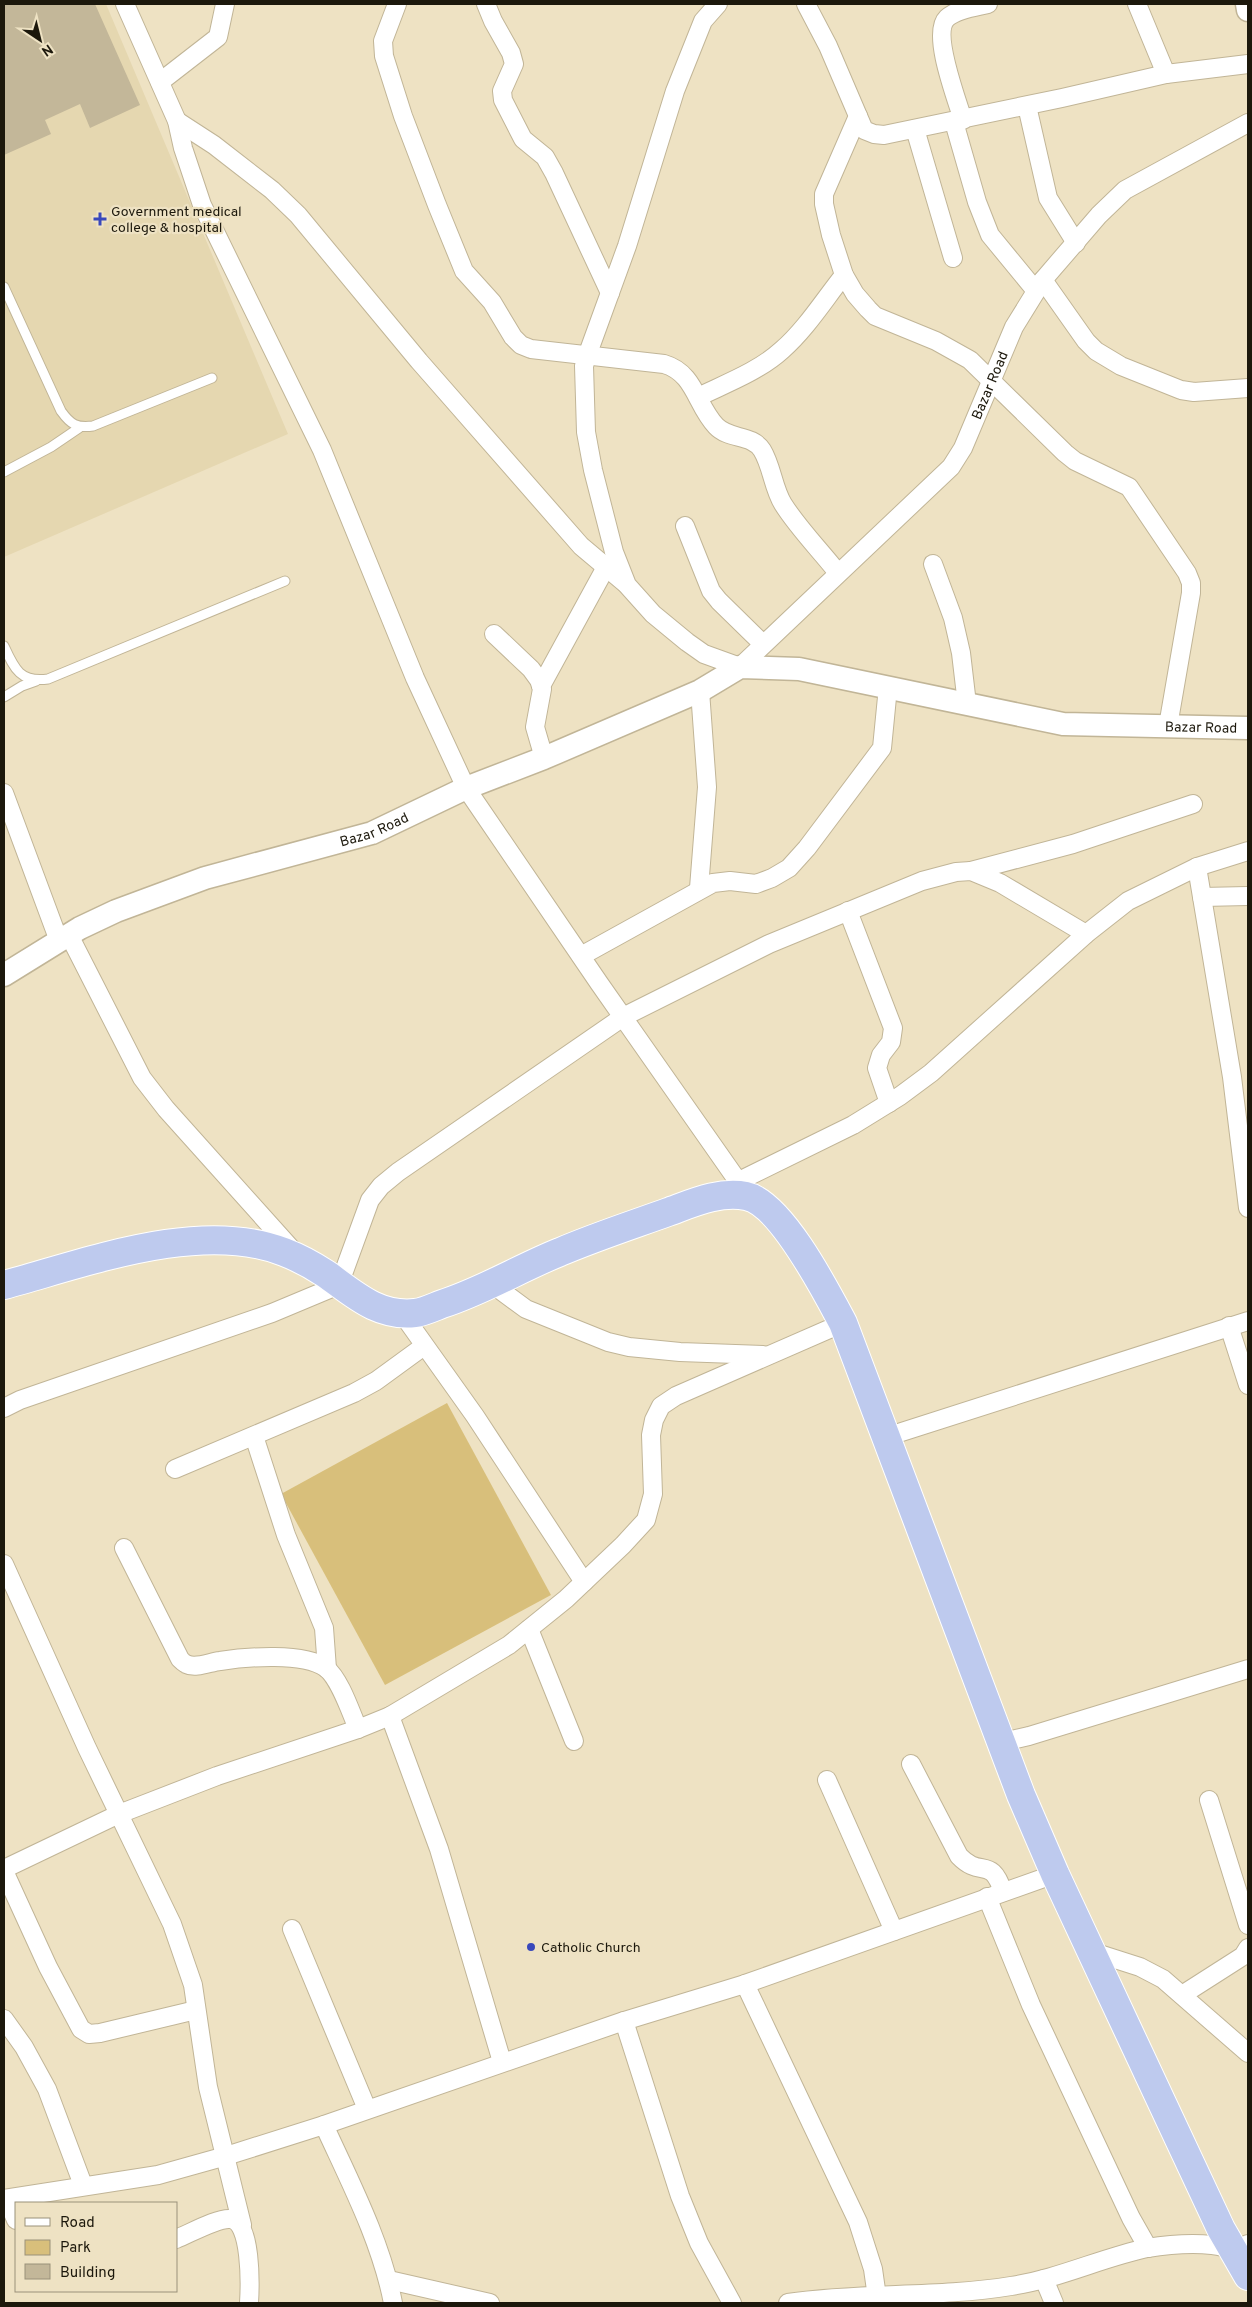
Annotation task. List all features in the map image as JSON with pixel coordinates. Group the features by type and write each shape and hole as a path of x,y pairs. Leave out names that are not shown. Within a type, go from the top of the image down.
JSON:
{"highway":[{"path":"4,1285 146,1247 204,1240 254,1243 284,1252 324,1273 358,1299 385,1312 416,1313 492,1284 560,1252 700,1200 744,1189 770,1212 794,1239 818,1275 843,1323 1003,1742 1021,1794 1090,1951 1221,2228 1241,2247 1248,2276"}],"street":[{"path":"125,4 177,121 182,148 202,205 322,450 415,678 466,788 744,1189 889,1103 931,1073 1086,934 1128,901 1197,867 1248,851"},
{"path":"160,82 218,37 225,4"},
{"path":"397,4 383,41 384,56 413,143 464,271 492,302 513,337 521,345 531,349 674,367 683,373 717,428 726,434 755,443 763,451 783,505 838,573"},
{"path":"486,4 493,21 512,53 514,64 502,91 503,100 523,139 545,157 554,173 610,293"},
{"path":"806,4 828,46 864,130 874,134 884,135 1027,106 1166,74 1248,64"},
{"path":"988,4 954,14 946,19 941,26 941,37 977,202 990,235 1040,286 1086,341 1106,358 1181,390 1194,392 1248,388"},
{"path":"1137,4 1166,74"},
{"path":"1247,4 1248,10"},
{"path":"627,585 612,544 593,470 586,432 584,366 627,246 675,91 710,6"},
{"path":"1027,106 1048,198 1076,243"},
{"path":"858,116 824,194 824,204 831,235 844,275 855,294 875,316 960,353 970,360 1075,461 1129,487 1188,573 1191,593 1168,726"},
{"path":"177,121 214,145 272,190 298,215 419,361 580,546 627,585 654,614 686,642 704,654 740,667"},
{"name":"Bazar Road","path":"4,975 64,938 116,911 205,878 372,833 466,788 544,758 700,691 740,667 950,467 964,448 1014,327 1040,286 1099,215 1125,190 1248,123"},
{"path":"915,129 953,258"},
{"path":"698,397 739,377 782,350 796,336 844,275"},
{"path":"684,526 711,591 763,644"},
{"path":"933,564 955,627 961,653 967,704"},
{"path":"544,758 535,728 541,686 606,568"},
{"path":"494,634 531,669 541,686"},
{"name":"Bazar Road","path":"740,667 799,669 1063,724 1248,728"},
{"path":"581,956 712,882 730,881 756,884 789,868 807,848 882,748 888,688"},
{"path":"699,888 707,787 700,691"},
{"path":"4,793 64,938 142,1078 166,1109 304,1263"},
{"path":"4,1408 20,1400 272,1313 339,1285 370,1200 381,1186 466,1123 623,1017 769,944 922,880 956,872 971,871 1073,844 1193,804"},
{"path":"1197,867 1232,1077 1248,1203"},
{"path":"971,871 1000,883 1086,934"},
{"path":"1202,897 1248,896"},
{"path":"848,911 893,1028 891,1042 881,1055 877,1068 889,1103"},
{"path":"492,1284 526,1309 608,1342 629,1347 680,1352 768,1356"},
{"path":"401,1312 475,1416 584,1582"},
{"path":"886,1437 1248,1321"},
{"path":"196,2010 100,2034 89,2034 81,2030 52,1974 4,1870 119,1814 217,1776 358,1729 390,1716 509,1645 584,1582 624,1545 646,1520 653,1494 651,1435 654,1420 662,1406 676,1396 843,1323"},
{"path":"1229,1326 1248,1385"},
{"path":"175,1469 354,1393 376,1381 424,1346"},
{"path":"254,1436 286,1535 324,1628 327,1669"},
{"path":"124,1548 180,1660 195,1666 222,1661 276,1657 319,1664 327,1669 341,1691 358,1729"},
{"path":"4,1564 119,1814 172,1924 193,1984 208,2087 245,2234 250,2286 249,2303"},
{"path":"529,1629 574,1741"},
{"path":"1003,1742 1029,1736 1248,1669"},
{"path":"390,1716 439,1849 502,2062"},
{"path":"911,1764 960,1856 972,1867 988,1869 994,1872 995,1894 1031,2005 1131,2218 1148,2248"},
{"path":"827,1780 894,1931"},
{"path":"1209,1800 1248,1925"},
{"path":"15,2218 5,2199 158,2175 226,2156 324,2125 624,2021 746,1984 1055,1874"},
{"path":"292,1929 367,2110"},
{"path":"1182,1995 1243,1956 1248,1948"},
{"path":"1090,1951 1146,1970 1163,1979 1248,2053"},
{"path":"746,1984 858,2222 873,2269 878,2297"},
{"path":"4,2019 24,2047 47,2090 83,2186"},
{"path":"624,2021 680,2196 699,2243 732,2303"},
{"path":"324,2125 366,2217 389,2280 393,2303"},
{"path":"178,2238 231,2218 242,2225"},
{"path":"788,2303 821,2298 878,2297 1011,2286 1044,2279 1148,2248 1212,2245 1241,2247"},
{"path":"1044,2279 1054,2303"},
{"path":"389,2280 490,2303"}],"lane":[{"path":"4,286 61,411 69,423 79,428"},
{"path":"4,472 51,447 79,428 94,426 212,378"},
{"path":"4,697 22,686 48,679 285,581"},
{"path":"4,646 13,666 21,675 36,681"}],"shaded area":[{"name":"Government medical college & hospital","path":"4,4 106,4 288,434 4,557"}],"green space":[{"path":"447,1403 551,1595 385,1685 281,1494"}],"building":[{"path":"4,4 95,4 140,105 90,128 80,104 45,120 51,134 4,155"}],"place":[{"name":"Government medical college & hospital","path":"100,219"},
{"name":"Catholic Church","path":"531,1947"}]}
